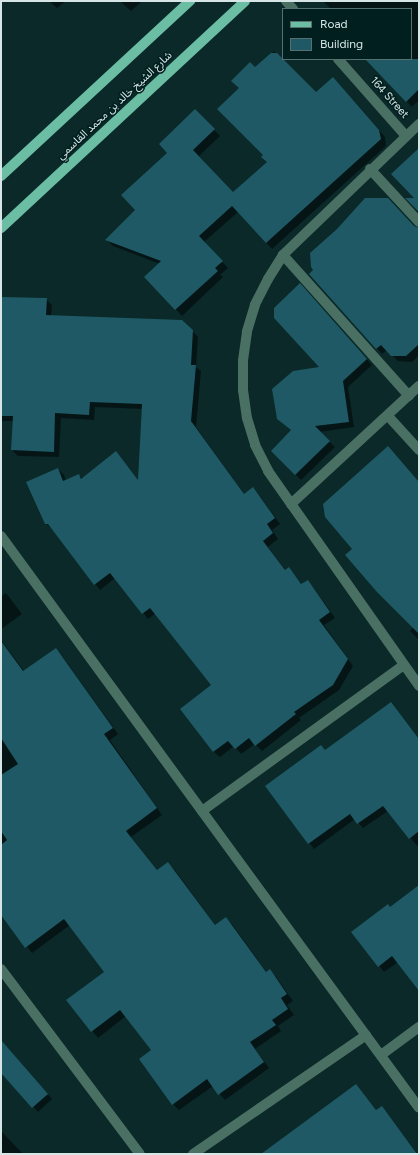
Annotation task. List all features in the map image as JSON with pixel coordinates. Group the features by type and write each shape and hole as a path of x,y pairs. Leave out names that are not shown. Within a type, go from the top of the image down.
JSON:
{"main road":[{"path":"1,176 190,1"},
{"name":"شارع الشيخ خالد بن محمد القاسمي","path":"1,228 245,1"}],"street":[{"name":"164 Street","path":"339,60 406,136"},
{"path":"419,124 370,169 283,255 268,279 255,305 247,332 243,361 243,390 247,418 255,445 268,471 419,686"},
{"path":"370,169 419,222"},
{"path":"283,255 409,396"},
{"path":"291,504 419,386"},
{"path":"388,416 419,450"},
{"path":"1,536 419,1108"},
{"path":"202,811 404,665"},
{"path":"2,972 140,1154"},
{"path":"381,1056 419,1027"},
{"path":"193,1154 366,1035"}],"building":[{"path":"271,53 277,53 282,60 284,60 316,92 333,77 379,130 381,139 266,243 232,206 199,236 223,261 215,268 218,271 175,310 144,277 161,261 105,240 135,210 121,195 167,153 159,144 195,109 215,129 193,150 233,192 267,162 261,157 263,155 217,109 239,88 231,81 250,62 255,67"},
{"path":"419,59 419,89 406,102 366,60"},
{"path":"419,148 419,212 405,198 414,198 391,174"},
{"path":"365,198 388,198 414,226 419,228 419,344 406,356 391,356 381,345 376,349 309,274 313,270 311,267 310,253 337,229"},
{"path":"300,283 367,359 343,381 349,422 315,426 330,441 295,475 271,451 291,430 277,419 272,389 293,371 319,367 274,318 274,308"},
{"path":"1,297 47,298 46,315 182,320 193,330 191,365 196,365 191,421 244,494 253,487 275,518 267,524 273,533 263,541 285,570 289,567 301,584 308,580 330,612 319,620 348,659 333,685 294,712 296,714 255,746 249,738 235,749 228,741 213,752 180,709 211,685 150,608 142,614 110,573 94,585 48,524 45,524 26,482 58,468 63,481 79,474 81,479 116,451 138,480 142,404 90,402 89,415 55,413 54,452 11,450 13,416 1,416"},
{"path":"388,446 419,482 419,634 377,592 345,555 352,549 325,517 323,504"},
{"path":"1,641 23,671 56,648 113,728 104,734 157,808 126,831 157,870 168,862 215,925 226,917 266,972 270,969 287,994 281,998 288,1009 272,1020 276,1025 250,1042 264,1062 218,1095 207,1079 172,1105 139,1059 151,1050 120,1010 91,1032 66,1000 104,972 64,919 25,948 1,915 1,845 7,840 1,831 1,775 18,764 1,738"},
{"path":"391,702 419,739 419,831 409,839 383,806 357,824 350,814 308,844 265,786 321,745 325,750"},
{"path":"419,885 419,991 392,956 378,967 351,932 388,904 390,907"},
{"path":"1,1040 48,1094 32,1108 1,1073"},
{"path":"356,1084 376,1110 382,1106 417,1154 261,1154"}]}
